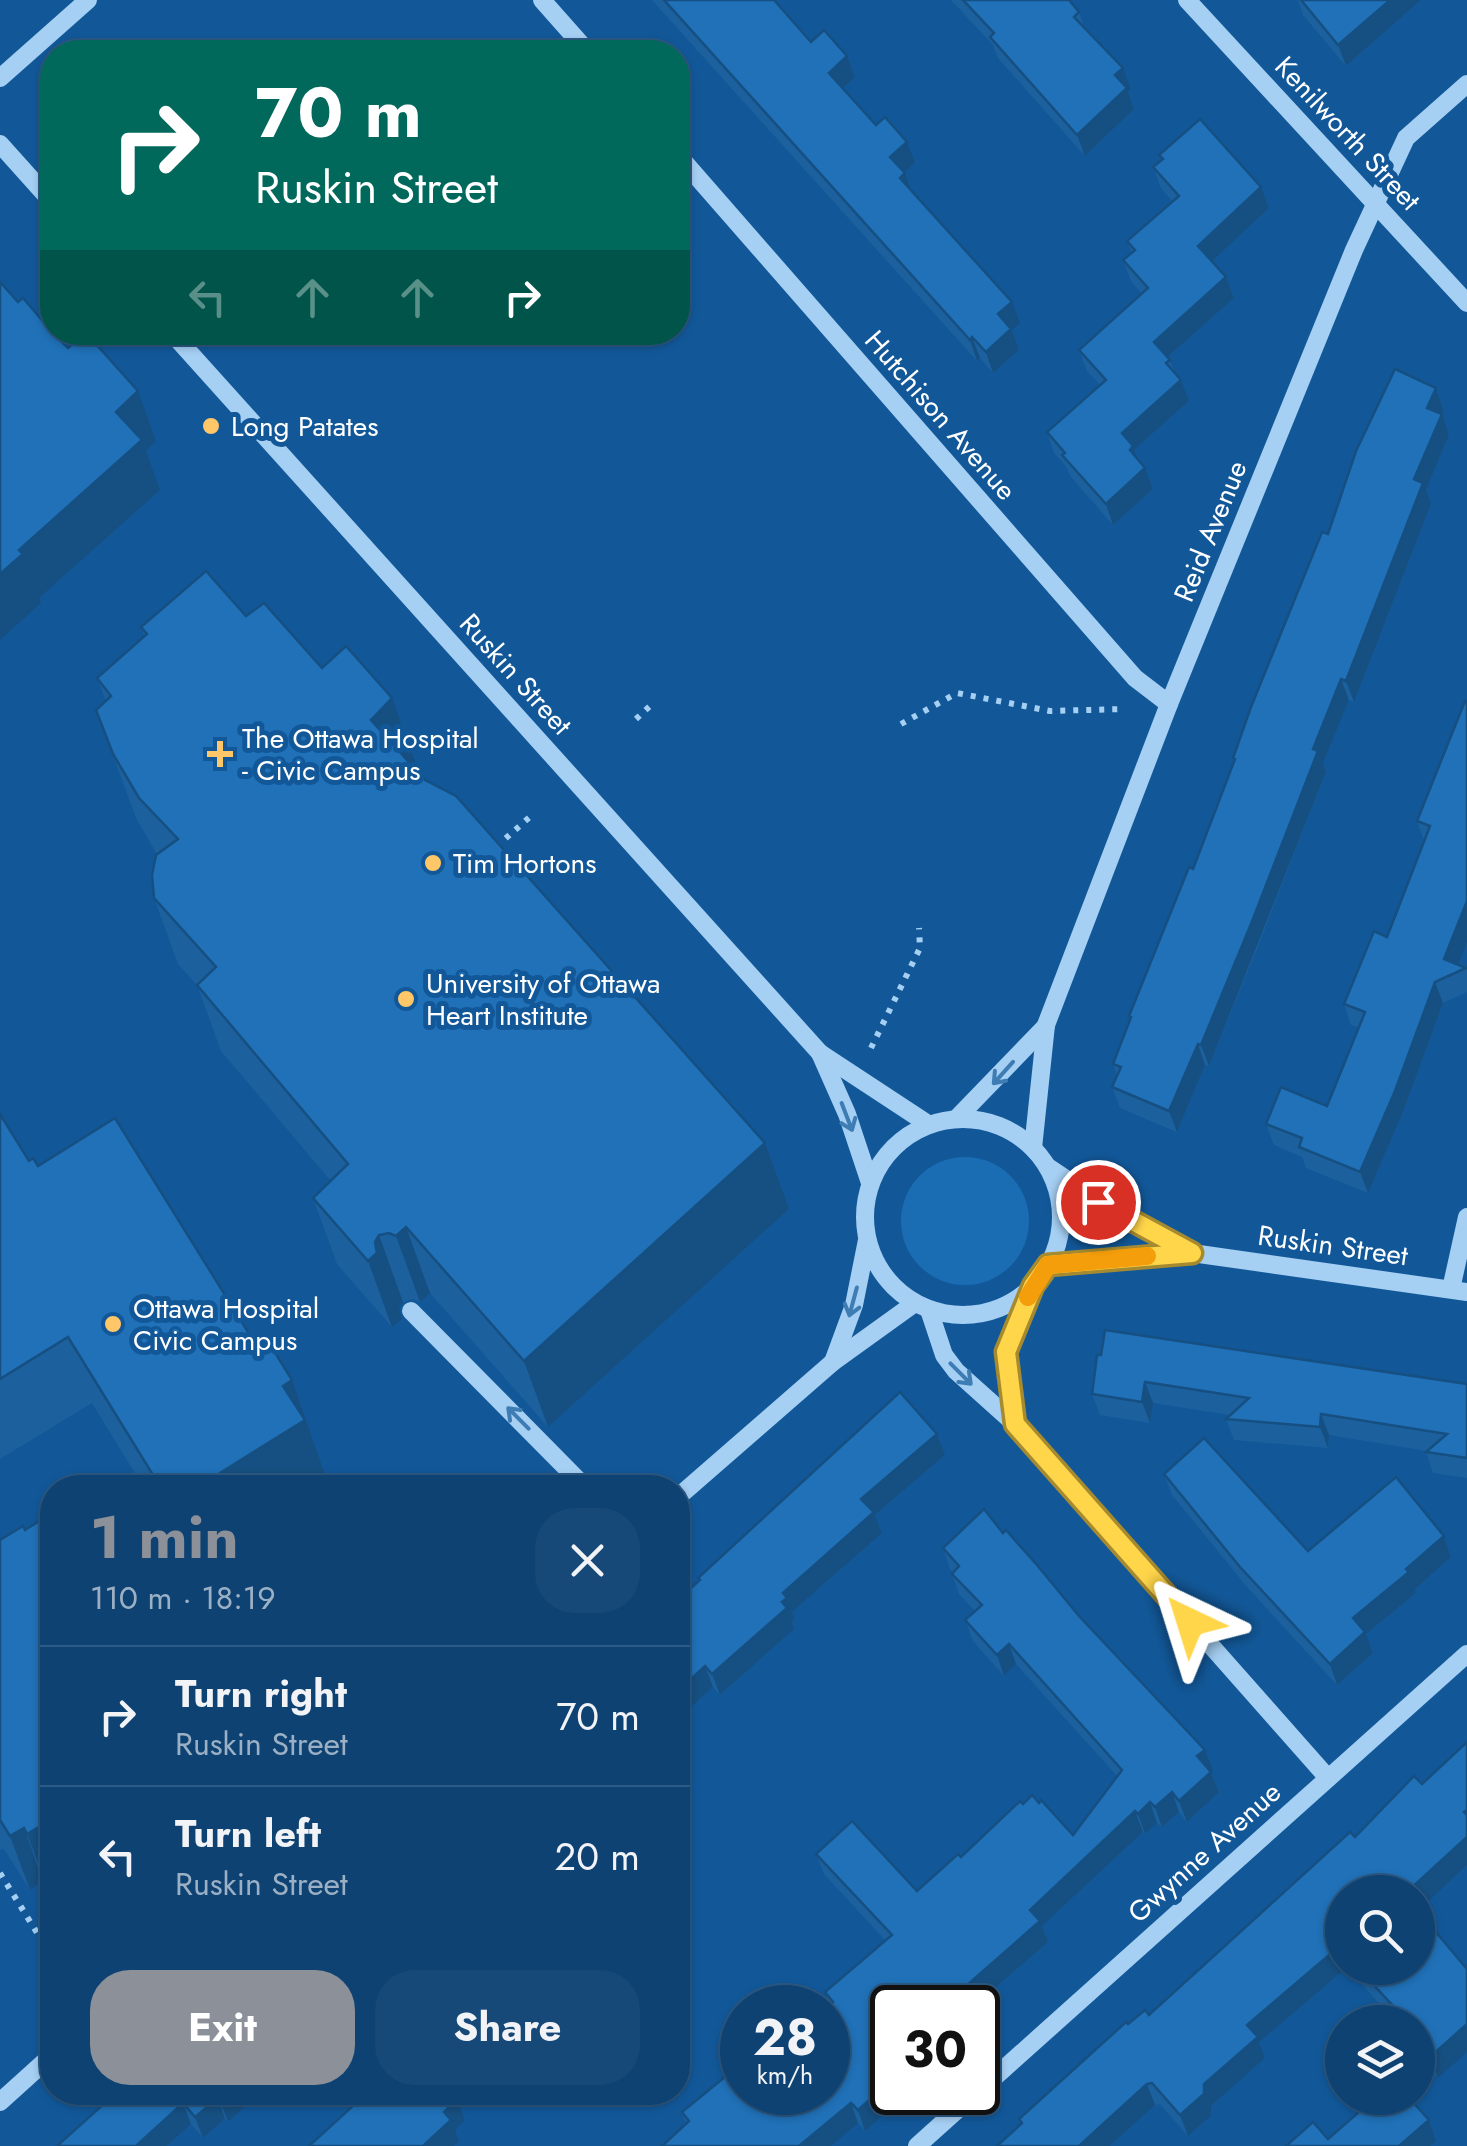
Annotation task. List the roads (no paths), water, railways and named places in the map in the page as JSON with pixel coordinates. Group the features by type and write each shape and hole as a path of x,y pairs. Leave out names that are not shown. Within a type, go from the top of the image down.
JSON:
{"street":[{"path":"43,40 88,0"},
{"path":"542,0 577,40"},
{"name":"Kenilworth Street","path":"1187,0 1467,304"},
{"path":"0,78 40,43"},
{"name":"Reid Avenue","path":"1033,1148 1046,1026 1169,704 1375,202 1406,138 1467,84"},
{"path":"0,144 40,189"},
{"name":"Hutchison Avenue","path":"690,169 1135,678 1169,704"},
{"name":"Ruskin Street","path":"183,345 820,1052 928,1124"},
{"name":"Reid Avenue","path":"957,1118 1046,1026"},
{"name":"Ruskin Street","path":"820,1052 870,1183"},
{"path":"1015,1424 1006,1352 1033,1286 1058,1242 1061,1216 1048,1167 1033,1148 1010,1131 985,1121 957,1118 928,1124 893,1148 870,1183 864,1211 867,1240 877,1266 894,1287 922,1307 958,1315 985,1313 1011,1302 1033,1286"},
{"name":"Ruskin Street","path":"1048,1167 1117,1213 1192,1253"},
{"path":"1459,1291 1467,1217"},
{"path":"832,1362 854,1305 867,1240"},
{"name":"Ruskin Street","path":"1048,1265 1192,1253 1459,1291"},
{"path":"690,1487 832,1362 922,1307"},
{"path":"922,1307 944,1355 1015,1424 1328,1778"},
{"path":"410,1311 573,1475"},
{"name":"Gwynne Avenue","path":"1000,2071 1467,1654"},
{"path":"0,2102 40,2066"},
{"name":"Gwynne Avenue","path":"918,2146 952,2115"}],"place":[{"name":"Long Patates","path":"211,426"},
{"name":"The Ottawa Hospital - Civic Campus","path":"220,754"},
{"name":"Tim Hortons","path":"433,863"},
{"name":"University of Ottawa Heart Institute","path":"406,999"},
{"name":"Ottawa Hospital Civic Campus","path":"113,1324"}]}
